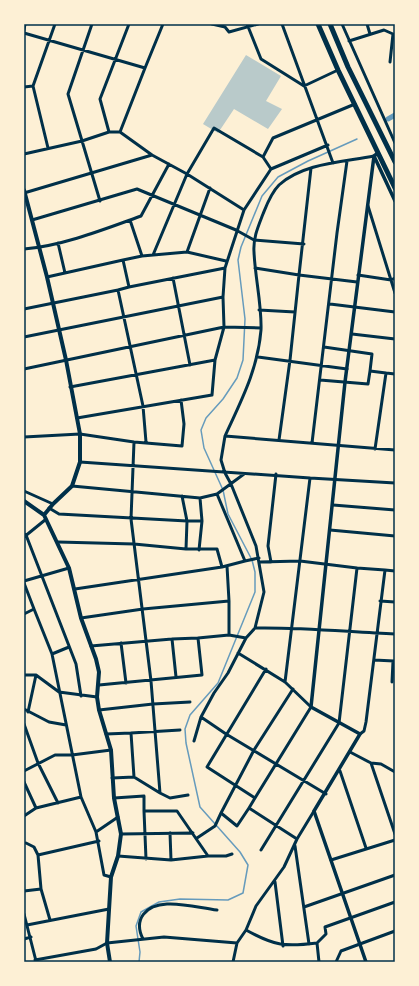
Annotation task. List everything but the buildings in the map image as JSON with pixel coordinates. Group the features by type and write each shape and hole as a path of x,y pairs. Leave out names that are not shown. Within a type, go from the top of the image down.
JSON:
{"highway":[{"path":"318,24 355,104 376,155 395,188"},
{"path":"330,24 348,67 395,162"}],"main road":[{"path":"24,192 47,277 66,360 80,434 80,462 72,486 49,508 44,518"},
{"path":"24,501 44,518 58,542 69,568 90,646 99,672 97,697 99,710 111,750 114,798 121,834 118,856 111,877 107,943 110,962"}],"street":[{"path":"24,30 26,24"},
{"path":"48,148 33,86 55,24"},
{"path":"92,24 68,94 100,200"},
{"path":"108,132 100,99 129,24"},
{"path":"120,132 163,24"},
{"path":"212,24 225,27 229,32 248,25 258,24"},
{"path":"282,24 304,86 328,145 333,163"},
{"path":"342,24 395,143"},
{"path":"368,24 370,34"},
{"path":"248,25 261,59 304,86"},
{"path":"349,41 384,30 393,34 390,62"},
{"path":"24,33 83,52 145,68"},
{"path":"304,86 338,70"},
{"path":"24,87 33,86"},
{"path":"263,157 273,138 355,104"},
{"path":"153,255 187,174 214,128 263,157 271,169"},
{"path":"24,154 82,141 108,132 120,132 152,155 187,174 244,210"},
{"path":"77,418 212,395 215,360 224,327 223,297 226,261 244,210 271,169 328,145"},
{"path":"24,192 152,155"},
{"path":"194,741 201,717 246,638 255,628 264,592 256,546 231,484 224,473 221,460 225,436 246,391 258,357 261,328 255,268 254,240 269,199 279,185 291,176 311,168 376,155"},
{"path":"376,155 395,201"},
{"path":"221,813 237,826 311,707 340,445 345,382 367,204 376,155"},
{"path":"312,443 348,161"},
{"path":"24,249 40,248 58,243 141,216 169,164"},
{"path":"278,440 290,360 299,275 304,244 311,168"},
{"path":"187,252 210,188"},
{"path":"32,220 137,189 236,230 254,240 304,244"},
{"path":"367,204 395,293"},
{"path":"130,220 142,256"},
{"path":"58,243 65,272"},
{"path":"47,277 142,256 153,255 187,252 226,261"},
{"path":"124,260 129,287"},
{"path":"24,308 225,268"},
{"path":"255,268 357,282"},
{"path":"358,275 391,280 395,278"},
{"path":"173,278 190,365"},
{"path":"118,290 143,406 146,442"},
{"path":"24,337 125,318 178,305 223,297"},
{"path":"330,304 395,312"},
{"path":"259,310 295,312"},
{"path":"24,369 224,327 261,328"},
{"path":"352,334 395,340"},
{"path":"320,380 368,384 370,371 372,354 324,347"},
{"path":"258,357 321,364 347,369"},
{"path":"70,387 215,360"},
{"path":"370,371 395,374"},
{"path":"376,449 386,373"},
{"path":"24,437 80,434 134,442 182,446 184,424 181,400"},
{"path":"225,436 395,450"},
{"path":"134,442 131,519 147,641 160,794"},
{"path":"80,462 224,473 276,474 310,478 336,478 395,483"},
{"path":"72,486 200,498 217,494 244,474"},
{"path":"272,562 268,546 276,474"},
{"path":"284,682 310,478"},
{"path":"24,491 53,504"},
{"path":"217,494 245,562"},
{"path":"182,496 187,521 186,549"},
{"path":"199,550 202,521 200,498"},
{"path":"333,505 395,510"},
{"path":"49,508 59,514 131,519 202,521"},
{"path":"44,518 25,535 76,664 81,696"},
{"path":"330,530 395,536"},
{"path":"58,542 134,544 199,550 217,549 222,567"},
{"path":"75,589 139,578 222,567 259,558"},
{"path":"260,562 300,561 395,571"},
{"path":"227,566 229,635"},
{"path":"69,568 41,575 24,582 52,654 81,797 99,841 104,875 111,877"},
{"path":"261,850 339,723 357,568"},
{"path":"233,962 237,943 246,930 256,906 275,881 295,846 297,839 340,771 360,734 364,731 385,570"},
{"path":"82,618 143,609 229,601"},
{"path":"380,601 395,602"},
{"path":"24,614 34,609"},
{"path":"255,628 319,628 350,632 395,634"},
{"path":"90,646 229,635 246,638"},
{"path":"99,685 202,675 198,638"},
{"path":"172,639 176,677"},
{"path":"121,643 126,683"},
{"path":"52,654 69,647"},
{"path":"238,653 266,669 293,688 311,707 360,734"},
{"path":"374,660 394,661 392,682"},
{"path":"255,798 207,767 266,669"},
{"path":"24,675 36,675 59,692 97,697"},
{"path":"28,712 36,675"},
{"path":"197,838 215,826 234,785 293,688"},
{"path":"99,710 153,704 190,702"},
{"path":"24,709 49,722 66,725"},
{"path":"201,717 226,734 326,794"},
{"path":"24,724 38,763 58,803"},
{"path":"106,734 155,730 180,730"},
{"path":"131,733 134,777"},
{"path":"24,771 55,755 72,756 111,750"},
{"path":"350,752 372,763 381,764 395,772"},
{"path":"372,763 395,834"},
{"path":"340,771 366,848"},
{"path":"112,778 134,777 160,794 170,798 188,795"},
{"path":"24,782 36,808"},
{"path":"114,798 144,796 146,858"},
{"path":"24,816 36,808 81,797"},
{"path":"249,808 297,839"},
{"path":"144,811 176,811 197,838 208,856"},
{"path":"314,812 366,962"},
{"path":"96,832 118,817"},
{"path":"170,833 171,860"},
{"path":"121,834 193,833"},
{"path":"331,860 395,840"},
{"path":"38,854 99,841"},
{"path":"26,844 34,848 38,854 41,889 50,920"},
{"path":"295,846 309,944"},
{"path":"118,856 171,860 208,856 226,856 232,854"},
{"path":"304,907 395,875"},
{"path":"275,881 283,946"},
{"path":"24,891 41,889"},
{"path":"246,930 265,940 283,946 317,943 326,934 324,927 351,919 395,902"},
{"path":"143,939 139,931 141,916 151,908 167,904 217,910"},
{"path":"27,925 103,911 109,908"},
{"path":"24,914 36,961 96,950 107,943 164,937 237,943"},
{"path":"336,962 340,951 395,931"},
{"path":"24,939 31,937"},
{"path":"317,943 319,962"}],"shaded area":[{"path":"246,55 281,76 266,101 282,109 268,129 234,109 218,133 203,124"}],"waterway":[{"path":"388,119 395,115"},
{"path":"139,962 140,952 136,926 141,912 159,902 180,899 228,900 243,893 248,865 240,852 200,807 186,743 185,729 190,715 218,683 255,592 255,572 252,560 228,514 223,490 204,448 201,430 206,418 223,399 237,378 243,360 245,319 238,260 241,247 262,196 278,177 308,161 357,139"}]}
